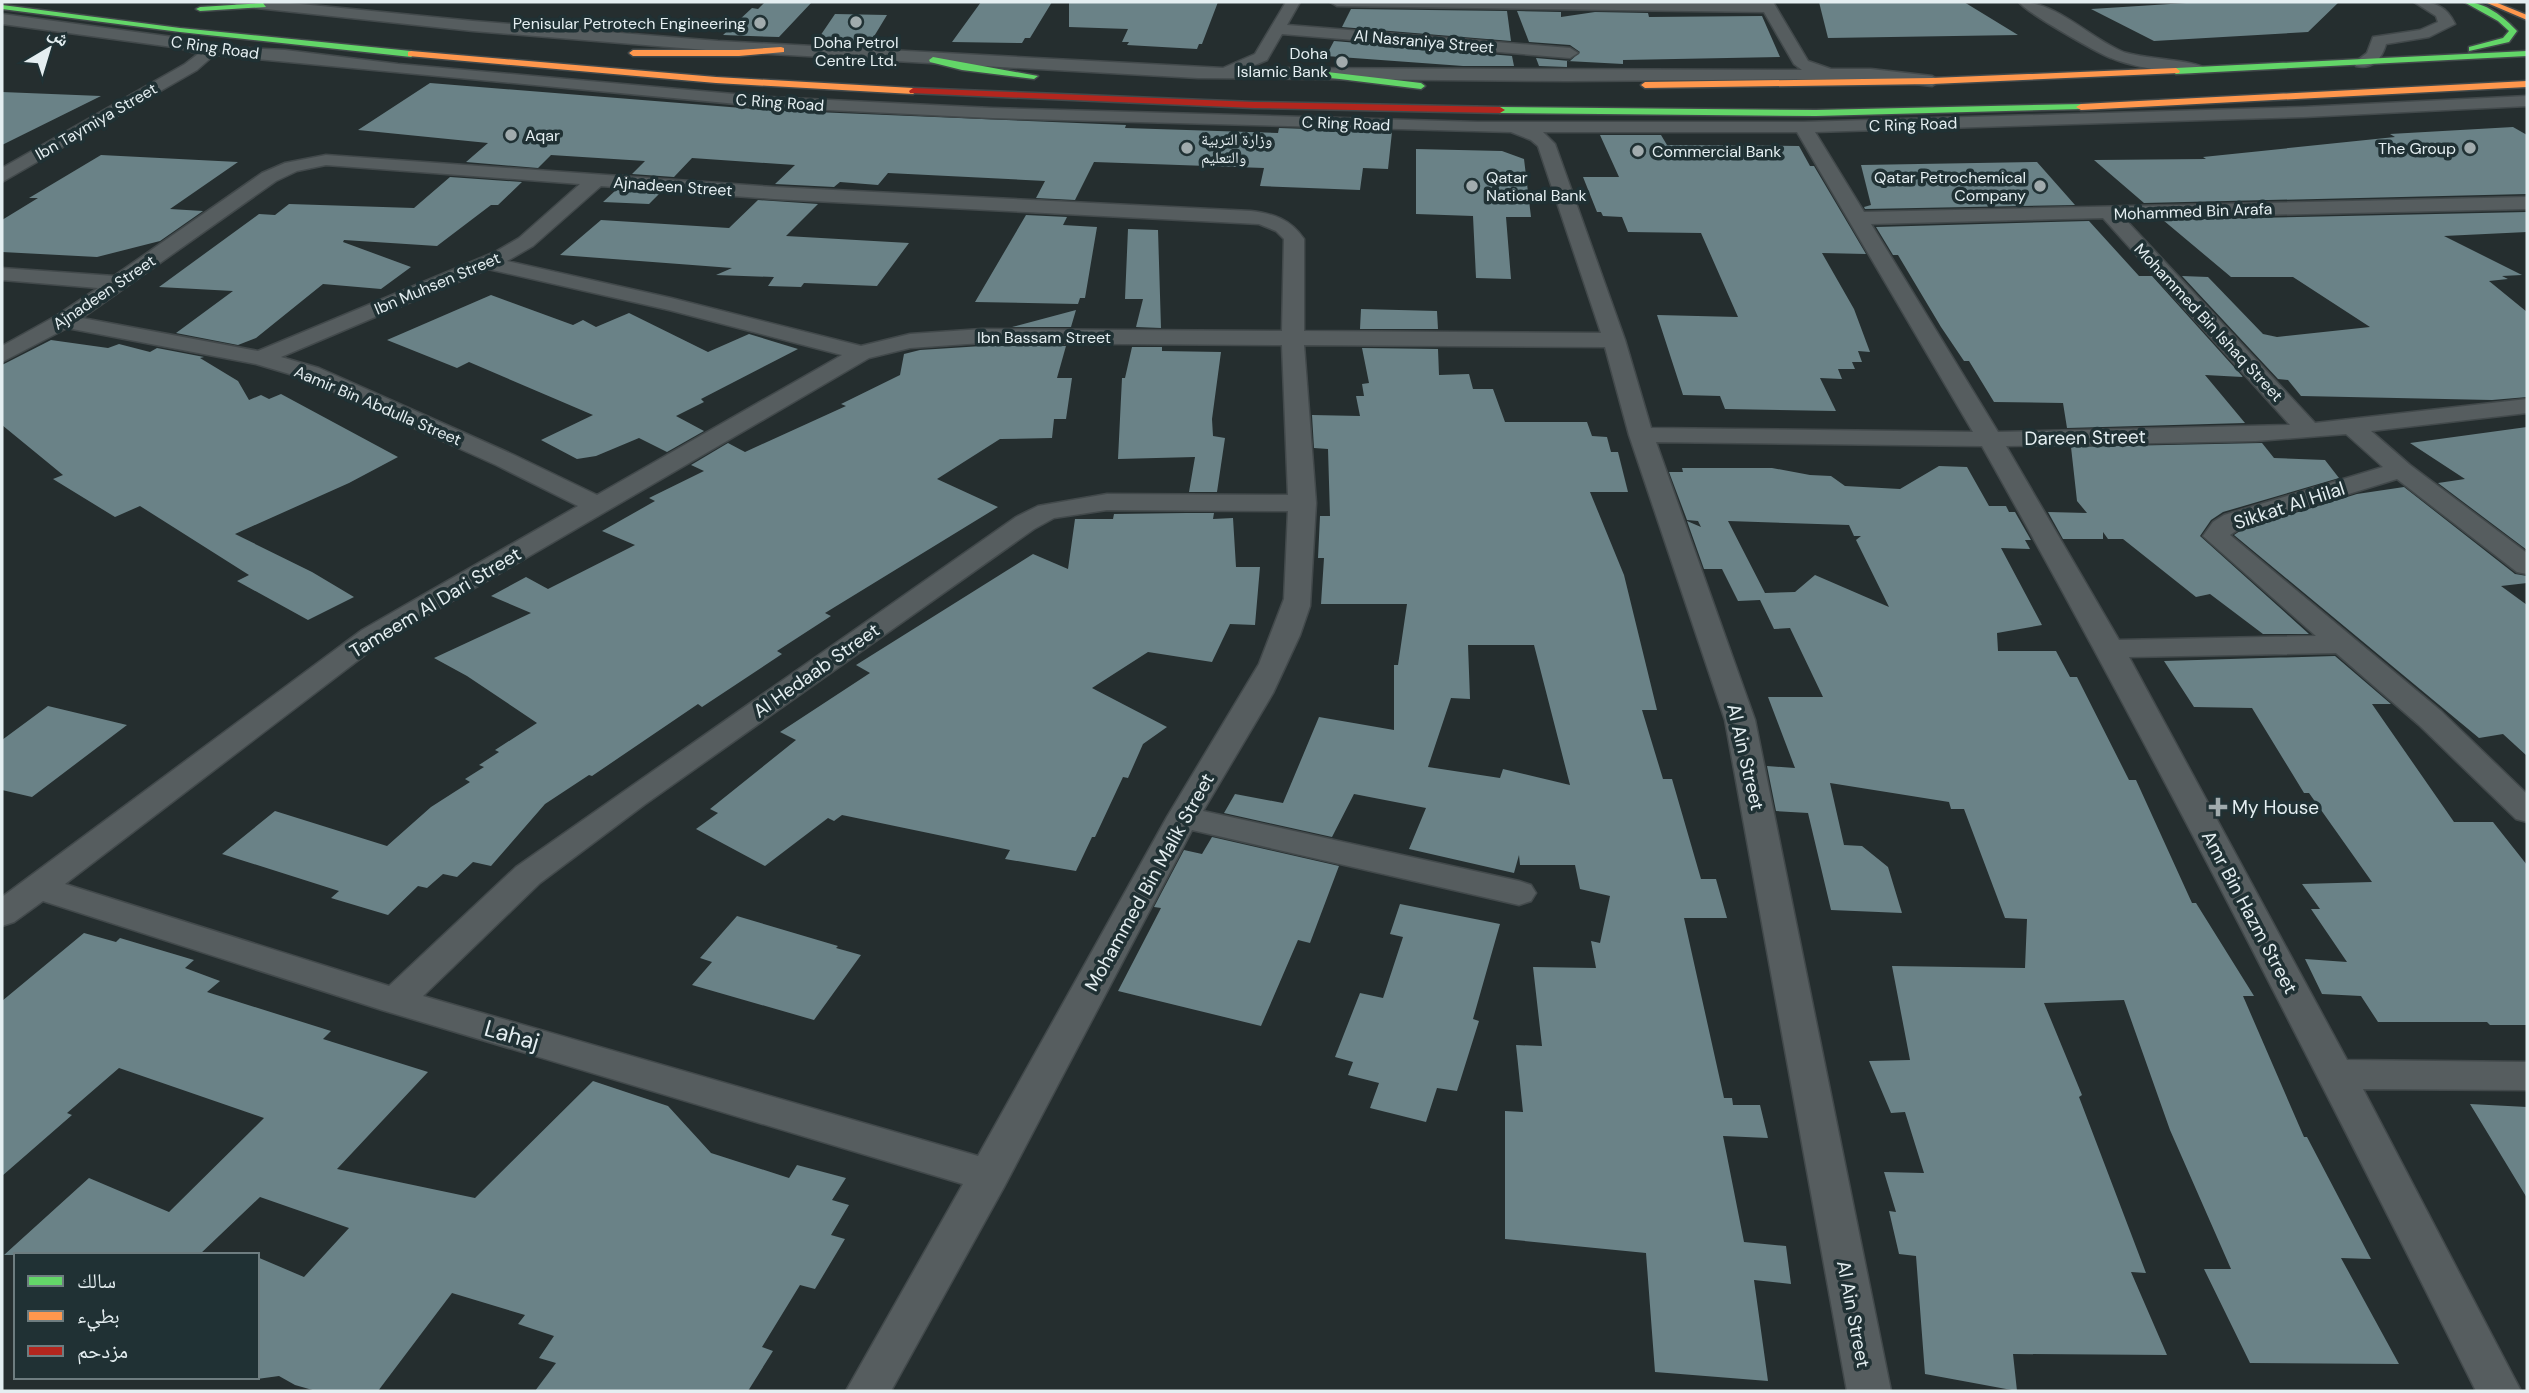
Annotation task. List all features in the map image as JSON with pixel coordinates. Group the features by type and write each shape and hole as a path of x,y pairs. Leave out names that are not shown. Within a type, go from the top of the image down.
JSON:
{"main road":[{"path":"53,2 404,44 428,44 448,36"},
{"path":"2442,60 2454,53 2501,43 2514,31 2509,24 2468,2"},
{"path":"2489,2 2527,18"},
{"path":"2515,2 2527,6"},
{"name":"C Ring Road","path":"263,5 193,9 633,53 867,69 1297,86 1932,81 2442,60 2527,53"},
{"name":"C Ring Road","path":"2,7 315,47 452,61 685,80 1006,97 1377,108 1811,113 2265,99 2527,87"},
{"path":"245,54 315,47"},
{"path":"633,53 739,53 781,50"},
{"path":"452,61 467,54 488,53 720,71 1068,89 1297,86"},
{"path":"933,60 962,67 1043,77"},
{"path":"1628,111 1695,102 1992,96 2309,84 2527,68"},
{"path":"1310,73 1421,86"},
{"path":"685,80 768,102"},
{"path":"1377,108 1478,127"}],"street":[{"name":"C Ring Road","path":"238,2 473,26 933,60 1223,72 1568,76 1828,74 1886,75 1932,81"},
{"path":"1223,72 1261,57 1293,2"},
{"path":"1336,2 1568,11 1624,4 1767,5 1802,64 1828,74"},
{"path":"2026,2 2117,55 2163,66 2214,70"},
{"path":"2362,63 2374,56 2379,40 2423,34 2447,24 2442,13 2421,2"},
{"name":"C Ring Road","path":"2,19 245,54 768,102 992,113 1514,127 1537,136 2202,115 2527,101"},
{"name":"Al Nasraniya Street","path":"1279,29 1569,47 1568,76"},
{"name":"Ibn Taymiya Street","path":"2,176 191,67 205,55 205,48"},
{"name":"Ibn Taymiya Street","path":"191,67 245,54"},
{"path":"2091,74 2111,66 2117,55"},
{"path":"1261,57 1269,66 1285,72"},
{"path":"1760,84 1802,64"},
{"path":"2202,115 2265,99"},
{"path":"2488,104 2518,118"},
{"path":"1803,127 1990,439"},
{"name":"Al Ain Street","path":"1554,135 1641,435 1740,720 1869,1391"},
{"name":"Ajnadeen Street","path":"2,355 64,321 269,177 308,163 343,160 893,201 1234,215 1263,219 1284,227 1294,239 1291,338"},
{"name":"Ibn Muhsen Street","path":"260,358 488,263 526,242 597,180"},
{"name":"Mohammed Bin Arafa","path":"1858,218 2527,202"},
{"name":"Mohammed Bin Ishaq Street","path":"2109,213 2309,431"},
{"path":"488,263 671,304 861,354"},
{"path":"2,274 118,283"},
{"name":"Aamir Bin Abdulla Street","path":"64,321 260,358 311,373 505,460 597,505"},
{"name":"Ibn Bassam Street","path":"861,354 884,346 942,337 1614,340"},
{"name":"Mohammed Bin Malik Street","path":"868,1391 990,1176 1183,817 1284,640 1297,603 1303,503 1291,338"},
{"name":"Tameem Al Dari Street","path":"2,914 372,636 861,354"},
{"name":"Dareen Street","path":"1641,435 1990,439 2256,435 2527,406"},
{"path":"2351,426 2401,470 2527,566"},
{"name":"Amr Bin Hazm Street","path":"1990,439 2110,649 2336,1074 2500,1391"},
{"name":"Sikkat Al Hilal","path":"2401,470 2234,521 2222,528 2216,536 2340,644 2431,718 2527,812"},
{"name":"Al Hedaab Street","path":"395,1001 528,876 633,798 1025,523 1047,511 1107,502 1303,503"},
{"path":"2110,649 2340,644"},
{"path":"1183,817 1519,893"},
{"name":"Lahaj","path":"37,887 395,1001 990,1176"},
{"path":"2336,1074 2527,1076"}],"building":[{"name":"Penisular Petrotech Engineering","path":"765,2 812,2 779,37 723,35 752,8 758,9"},
{"path":"981,2 1052,2 1030,38 1025,38 1022,43 952,42"},
{"path":"1069,2 1218,2 1202,44 1199,44 1197,49 1127,45 1129,42 1122,42 1128,29 1069,27"},
{"path":"1819,2 1964,2 2018,35 1828,38"},
{"path":"2202,2 2339,2 2308,32 2154,41 2091,9"},
{"path":"1351,9 1507,11 1511,41 1342,27"},
{"path":"1517,11 1561,12 1561,17 1595,12 1648,13 1649,17 1762,16 1780,57 1623,60 1623,64 1567,61 1567,67 1539,66 1536,58 1570,61 1580,52 1570,45 1529,42"},
{"name":"Doha Petrol Centre Ltd.","path":"835,14 887,15 870,43 816,42"},
{"path":"1334,41 1512,56 1514,66 1463,66 1326,56"},
{"path":"430,83 768,110 1126,125 1125,128 1278,133 1279,128 1392,132 1388,169 1363,168 1360,190 1260,186 1264,168 1094,162 1075,200 1036,198 1045,181 888,173 878,185 840,182 834,187 775,184 795,165 692,158 674,177 632,174 645,161 551,155 538,168 466,162 488,143 358,130"},
{"path":"2,92 101,96 2,145"},
{"path":"2513,127 2527,135 2527,194 2144,203 2094,160 2206,159 2203,157 2395,137 2390,134"},
{"path":"1600,135 1661,135 1667,145 1799,146 1810,166 1814,166 1866,254 1822,253 1854,309 1870,352 1858,351 1862,362 1852,362 1855,369 1838,369 1842,379 1820,378 1836,411 1725,409 1720,396 1683,395 1657,315 1738,317 1701,233 1628,232 1622,217 1603,216 1601,212 1597,212 1583,177 1619,177"},
{"name":"Qatar National Bank","path":"1416,149 1502,151 1524,159 1531,217 1506,217 1511,279 1476,278 1473,216 1416,214"},
{"path":"101,155 238,162 170,209 203,211 160,241 97,257 2,252 2,220 38,198 29,198"},
{"path":"2037,162 2075,205 1864,207 1871,205 1861,165"},
{"path":"450,177 522,182 498,205 491,205 437,246 344,240 343,242 411,267 381,289 323,284 256,338 238,345 176,333 233,291 159,287 259,214 275,215 289,204 414,208"},
{"path":"616,190 660,193 649,204 603,202"},
{"path":"758,200 818,204 786,236 909,243 877,286 804,283 801,287 768,286 774,277 716,275 732,268 560,255 601,220 729,228"},
{"path":"2527,212 2527,232 2444,236 2522,275 2502,276 2508,279 2489,281 2527,312 2527,397 2492,400 2301,396 2288,380 2278,379 2182,276 2208,277 2263,334 2277,337 2370,327 2293,277 2231,277 2163,220"},
{"path":"1026,215 1067,217 1063,225 1097,227 1085,298 1080,298 1078,304 975,302"},
{"path":"2089,221 2139,276 2152,276 2243,377 2205,375 2245,423 2067,428 2063,403 1994,402 1969,361 1964,361 1941,327 1898,255 1893,255 1876,227"},
{"path":"1128,229 1158,230 1161,328 1136,327 1143,299 1125,299"},
{"path":"491,295 573,325 583,320 596,327 629,313 708,352 749,334 798,349 701,399 704,402 676,416 704,431 667,452 639,438 596,456 577,459 541,440 593,415 469,362 457,368 387,340"},
{"path":"1361,309 1437,311 1438,329 1360,329"},
{"path":"1076,310 1071,327 1012,327"},
{"path":"51,340 108,348 119,344 150,352 157,348 204,357 200,358 238,381 249,400 261,395 269,399 281,394 398,457 349,483 235,534 312,572 354,597 308,620 237,581 249,575 140,506 115,517 53,479 63,475 2,425 2,365"},
{"path":"982,346 1066,346 1057,378 1072,378 1066,419 1054,419 1052,438 1000,439 937,479 998,507 825,613 831,616 777,651 782,654 702,707 698,704 592,776 589,775 545,804 491,866 473,862 457,877 443,874 427,888 418,886 388,915 331,898 339,891 222,854 275,811 387,846 431,807 470,782 465,779 484,767 479,765 499,752 495,750 537,723 467,676 434,658 531,613 491,596 526,577 548,589 635,545 602,531 655,501 649,498 704,471 691,465 728,443 745,452 846,406 841,404 900,375 904,354 920,350"},
{"path":"1132,347 1162,347 1162,351 1221,352 1212,419 1213,436 1225,438 1217,492 1189,492 1195,457 1118,459 1122,378 1125,378"},
{"path":"1362,348 1438,349 1439,375 1469,374 1473,389 1493,389 1505,422 1587,422 1592,436 1607,437 1611,452 1618,452 1628,492 1590,492 1624,575 1657,710 1642,710 1663,779 1672,779 1701,879 1716,879 1727,918 1684,918 1724,1098 1732,1098 1733,1105 1760,1105 1768,1138 1723,1136 1744,1242 1786,1246 1791,1284 1754,1280 1768,1381 1655,1372 1646,1253 1505,1239 1505,1111 1523,1112 1516,1045 1542,1046 1533,967 1596,968 1591,941 1600,943 1610,896 1580,889 1575,865 1520,865 1519,855 1514,873 1409,849 1426,808 1354,794 1332,837 1224,813 1235,794 1283,803 1319,717 1394,730 1394,665 1398,665 1407,604 1321,604 1324,558 1318,558 1320,516 1330,516 1328,449 1314,448 1312,415 1360,416 1356,396 1364,396 1362,384 1369,383","holes":["1468,645 1534,645 1570,785 1503,769 1500,778 1428,767 1451,698 1470,699"]},
{"path":"2527,427 2527,550 2438,483 2465,479 2410,443"},
{"path":"2262,443 2274,458 2325,460 2339,478 2223,512 2211,520 2200,536 2309,634 2263,634 2210,594 2196,597 2123,539 2108,539 2103,532 2103,539 2063,539 2048,512 2087,513 2077,501 2071,447"},
{"path":"1939,466 1967,467 1989,506 2006,506 2009,512 2015,512 2031,540 2025,540 2030,549 2001,548 2042,625 1997,633 1998,651 2056,651 2070,677 2077,677 2129,780 2136,780 2192,903 2196,903 2254,996 2243,996 2304,1137 2307,1137 2371,1259 2341,1258 2399,1364 2250,1363 2204,1269 2231,1269 2170,1130 2124,1000 2044,1003 2082,1095 2079,1097 2146,1273 2131,1272 2167,1355 2013,1354 2017,1391 1925,1374 1916,1256 1899,1254 1889,1211 1896,1212 1884,1172 1924,1173 1905,1112 1891,1113 1869,1061 1910,1060 1892,966 2025,968 2027,919 2005,918 1964,809 1951,809 1949,802 1830,783 1844,845 1862,846 1888,867 1902,913 1831,910 1808,813 1776,811 1767,766 1795,768 1768,697 1823,697 1790,628 1774,629 1760,600 1738,601 1722,569 1704,569 1687,521 1701,527 1698,521 1687,520 1669,472 1683,472 1682,468 1772,468 1831,476 1845,486 1900,489","holes":["1728,521 1849,525 1854,536 1861,536 1856,540 1889,607 1815,575 1795,592 1765,593"]},
{"path":"2404,487 2515,574 2527,576 2527,583 2501,586 2527,605 2527,756 2503,734 2479,738 2234,535 2243,529 2357,494"},
{"path":"1214,513 1213,519 1233,518 1236,567 1260,567 1255,625 1230,624 1212,662 1148,652 1092,688 1167,727 1143,744 1128,778 1123,777 1076,871 1005,859 1010,850 842,815 834,821 828,818 765,866 696,829 718,813 710,809 796,740 780,732 870,673 856,665 1033,554 1068,569 1075,519 1113,519 1114,514"},
{"path":"2335,656 2391,704 2372,704 2454,822 2493,822 2527,865 2527,1025 2490,1025 2487,1022 2378,1022 2361,996 2322,994 2305,959 2347,962 2311,909 2320,909 2302,884 2372,882 2309,793 2304,793 2252,708 2194,707 2164,661"},
{"path":"48,706 127,725 32,797 2,790 2,740"},
{"path":"1212,837 1339,866 1310,943 1298,940 1261,1026 1118,991 1161,908 1154,907 1184,850 1202,854"},
{"path":"1400,904 1500,924 1473,1019 1479,1021 1457,1091 1437,1088 1426,1122 1370,1108 1379,1083 1348,1075 1353,1062 1335,1057 1360,993 1383,998 1403,937 1390,934"},
{"path":"737,916 861,955 814,1020 692,985 712,962 700,958"},
{"path":"84,933 116,942 120,938 194,960 185,968 220,981 207,992 331,1031 323,1039 428,1072 337,1169 475,1198 593,1081 668,1106 711,1153 789,1178 797,1165 846,1178 832,1200 849,1205 831,1235 845,1239 815,1289 800,1285 762,1347 773,1351 748,1391 535,1391 556,1363 539,1358 554,1336 518,1324 525,1315 452,1293 378,1391 316,1391 295,1385 279,1376 259,1379 259,1258 304,1277 349,1228 260,1197 201,1253 4,1255 89,1178 169,1212 264,1118 119,1068 67,1113 72,1115 2,1176 2,1001"},
{"path":"2470,1104 2527,1107 2527,1198"}],"traffic: fast":[{"path":"2468,2 2501,19 2513,31 2506,40 2472,49"},
{"path":"200,9 263,5"},
{"path":"2,7 180,30 411,54"},
{"path":"2176,71 2527,53"},
{"path":"933,60 962,67 1034,76"},
{"path":"1310,73 1421,86"},
{"path":"1500,110 1816,113 2081,107"}],"traffic: slow":[{"path":"2489,2 2527,18"},
{"path":"633,53 739,53 781,50"},
{"path":"411,54 716,80 913,91"},
{"path":"1645,85 1932,81 2176,71"},
{"path":"2081,107 2527,84"}],"traffic: jam":[{"path":"913,91 1254,105 1500,110"}],"place":[{"name":"Doha Petrol Centre Ltd.","path":"856,22"},
{"name":"Penisular Petrotech Engineering","path":"760,23"},
{"name":"Doha Islamic Bank","path":"1342,62"},
{"name":"Aqar","path":"511,135"},
{"name":"وزارة التربية والتعليم","path":"1187,148"},
{"name":"The Group","path":"2470,148"},
{"name":"Commercial Bank","path":"1638,151"},
{"name":"Qatar National Bank","path":"1472,186"},
{"name":"Qatar Petrochemical Company","path":"2040,186"},
{"name":"My House","path":"2218,807"}]}
